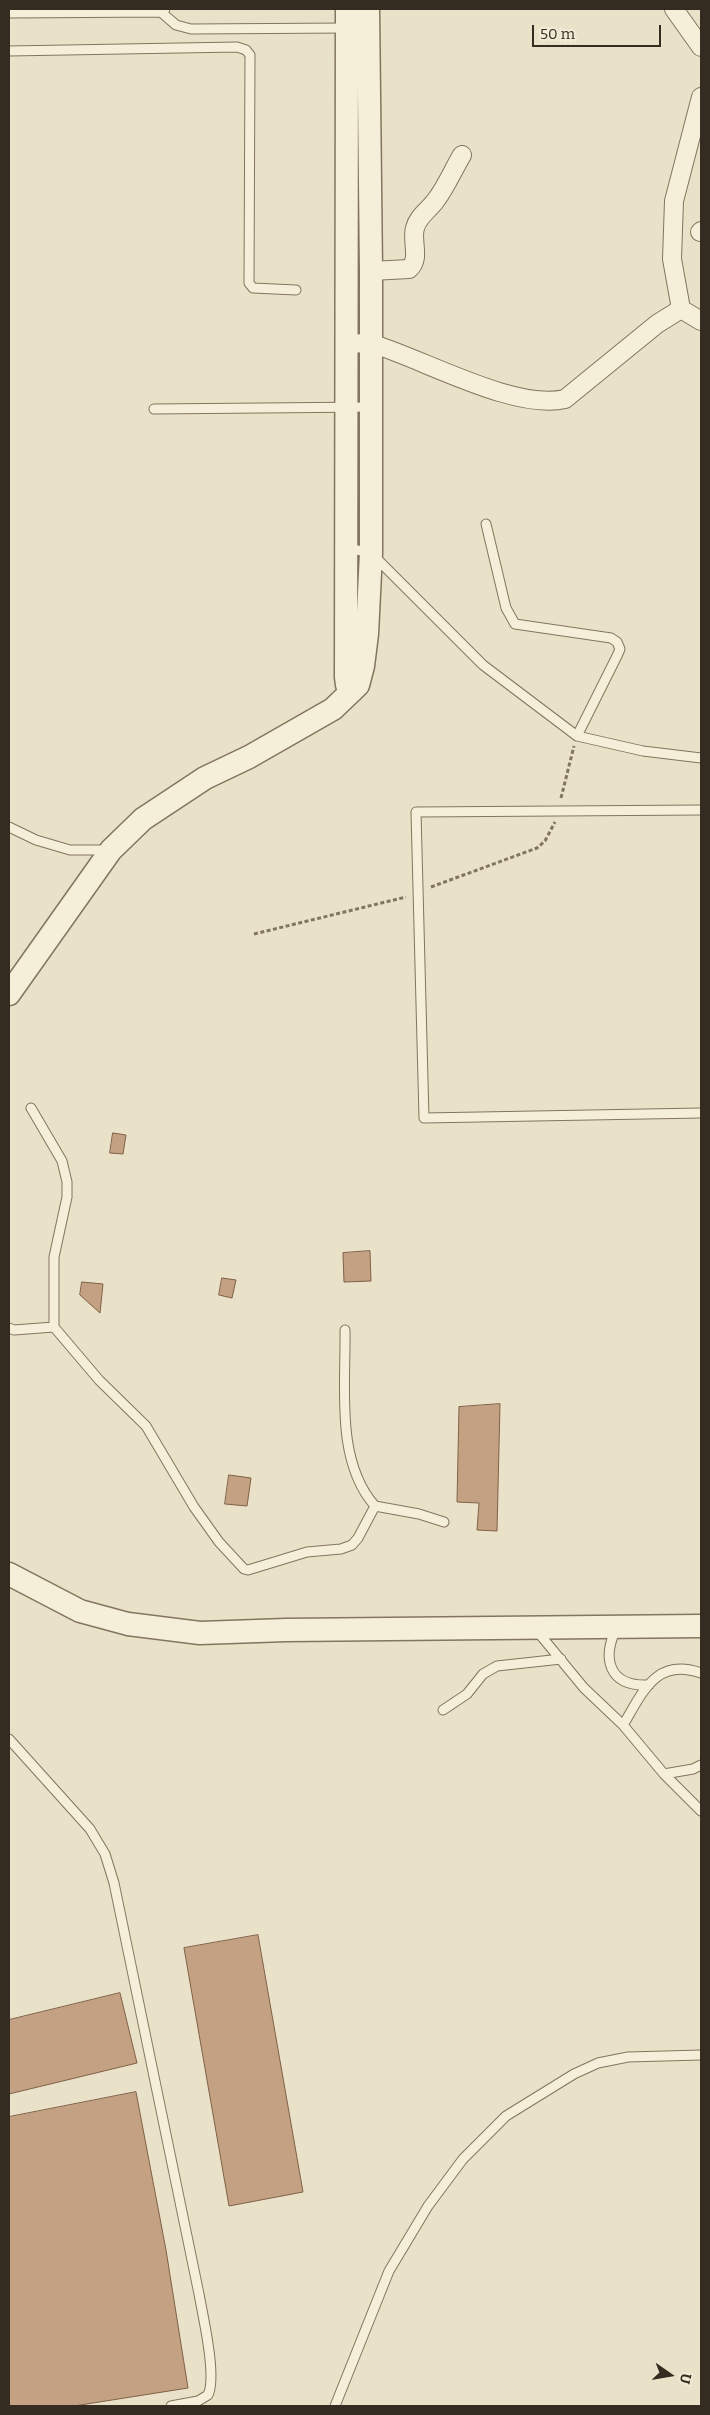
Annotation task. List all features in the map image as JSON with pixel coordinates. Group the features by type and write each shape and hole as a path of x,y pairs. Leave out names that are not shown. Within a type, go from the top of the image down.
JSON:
{"street":[{"path":"674,9 701,47"},
{"path":"9,994 111,850 143,819 205,778 249,757 333,709 358,685 363,666 371,553 371,271 357,18"},
{"path":"352,691 346,677 348,548 345,408 357,18"},
{"path":"701,97 674,201 672,259 682,308 701,321"},
{"path":"371,271 409,269 413,266 415,257 414,228 437,200 462,155"},
{"path":"346,344 371,344 512,395 552,402 565,399 657,324 682,308"},
{"path":"9,1574 80,1610 128,1624 200,1633 286,1630 701,1626"}],"lane":[{"path":"9,13 163,10 176,24 191,29 357,18"},
{"path":"9,51 166,47 238,47 246,50 250,55 249,283 253,288 296,290"},
{"path":"154,409 371,407"},
{"path":"486,524 506,608 515,624 611,638 617,642 620,648 577,736"},
{"path":"348,548 371,553 483,665 577,736 643,750 701,758"},
{"path":"701,810 416,812 424,1118 701,1113"},
{"path":"9,827 36,840 70,850 111,850"},
{"path":"32,1108 62,1161 67,1182 67,1197 54,1257 54,1328 99,1380 146,1426 194,1506 219,1542 240,1567 248,1570 307,1552 341,1549 352,1545 358,1538 374,1506"},
{"path":"9,1328 54,1328"},
{"path":"345,1330 347,1448 366,1495 374,1506 419,1514 444,1522"},
{"path":"617,1627 609,1648 608,1660 615,1674 626,1683 636,1686 649,1685"},
{"path":"535,1629 584,1688 623,1725 664,1774 701,1811"},
{"path":"443,1710 467,1694 483,1674 497,1666 561,1659"},
{"path":"623,1725 649,1685 668,1670 686,1668 701,1673"},
{"path":"9,1739 90,1829 105,1854 114,1883 196,2275 209,2355 211,2377 208,2395 198,2401 171,2406"},
{"path":"664,1774 693,1769 701,1765"},
{"path":"335,2406 389,2270 428,2206 457,2166 506,2116 574,2074 598,2063 628,2057 701,2056"}],"path":[{"path":"561,799 577,736"},
{"path":"430,887 537,848 550,833 556,817"},
{"path":"254,934 412,894"}],"building":[{"path":"113,1133 126,1135 123,1154 110,1153"},
{"path":"370,1251 371,1281 344,1282 343,1253"},
{"path":"222,1278 236,1280 232,1298 219,1295"},
{"path":"82,1282 103,1284 100,1313 80,1295"},
{"path":"500,1404 497,1531 477,1530 479,1503 457,1502 459,1407"},
{"path":"229,1475 251,1478 247,1506 225,1504"},
{"path":"258,1935 303,2192 229,2206 184,1948"},
{"path":"120,1993 137,2063 9,2094 9,2020"},
{"path":"136,2092 166,2250 188,2388 74,2406 9,2406 9,2117"}]}
